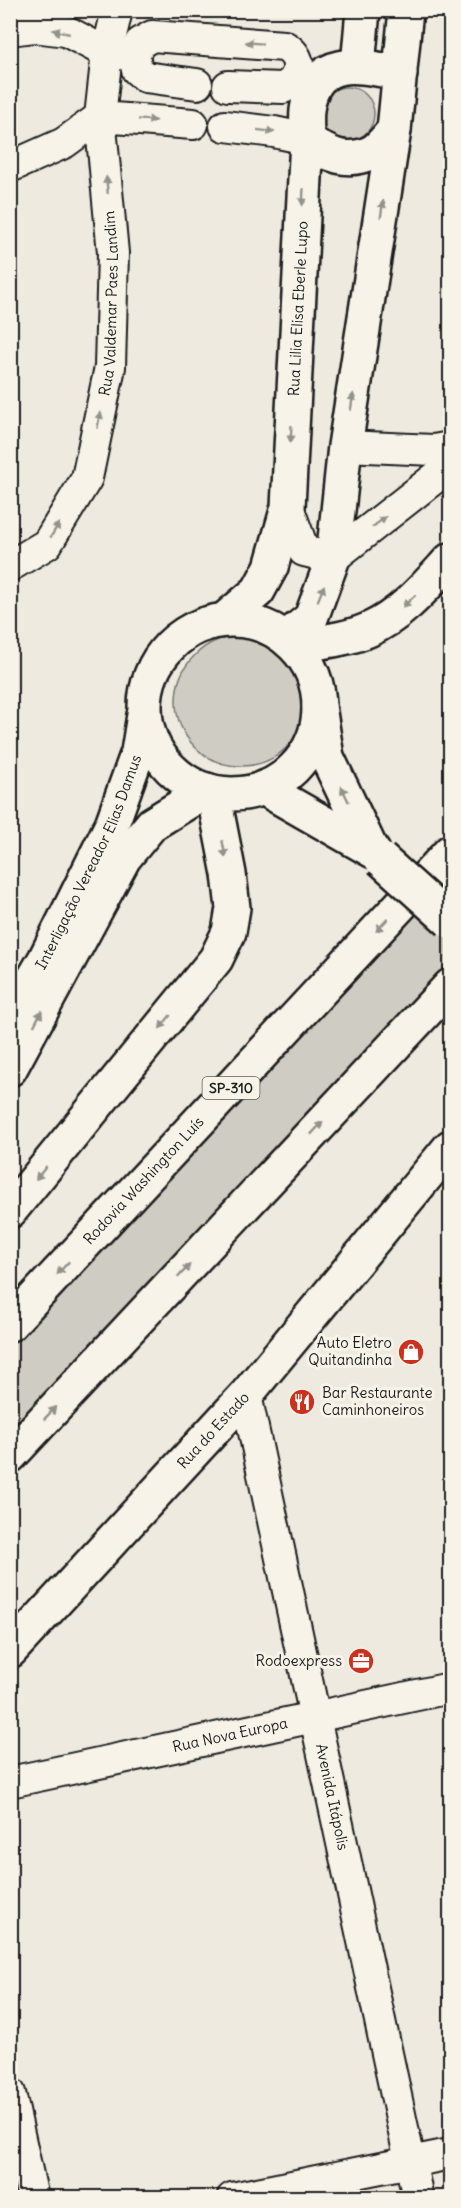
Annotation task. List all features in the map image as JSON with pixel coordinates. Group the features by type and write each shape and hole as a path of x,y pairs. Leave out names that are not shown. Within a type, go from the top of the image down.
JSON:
{"main road":[{"path":"358,66 363,10"},
{"path":"290,642 311,618 333,558 345,446 394,130 406,10"},
{"path":"312,69 358,66 400,74"},
{"name":"Rua Lilia Elisa Eberle Lupo","path":"224,620 258,591 271,567 288,507 307,110 312,89 312,69"},
{"path":"307,139 322,151 338,157 357,157 375,150 394,130"},
{"path":"290,642 342,638 368,630 393,616 450,560"},
{"path":"319,706 317,727 309,747 298,764 282,778 263,788 238,794 210,791 180,777 160,755 148,728 146,699 153,670 170,645 195,628 224,620 246,620 267,627 290,642 308,664 316,685 327,757 375,853"},
{"name":"Interligação Vereador Elias Damus","path":"10,1019 45,959 112,824 138,752 146,699"},
{"path":"263,788 375,853 450,921"},
{"path":"10,1211 216,959 229,932 233,908 229,874 210,791"},
{"name":"Interligação Vereador Elias Damus","path":"10,1069 124,858 152,824 210,791"},
{"name":"Rodovia Washington Luís","path":"10,1324 450,852"},
{"path":"10,1456 450,986"},
{"name":"Rua do Estado","path":"10,1651 246,1395 450,1147"},
{"name":"Rua do Estado","path":"407,1201 450,1183"}],"street":[{"name":"Rua Valdemar Paes Landim","path":"10,566 47,544 87,478 110,367 113,254 100,117 120,54 117,10"},
{"path":"10,30 34,27 66,31 120,54 145,77 197,84"},
{"path":"120,54 152,36 284,46 292,50 297,58 312,69"},
{"path":"228,86 284,88 291,84 296,76 312,69"},
{"path":"10,167 64,143 100,117 193,124"},
{"path":"225,126 307,139"},
{"path":"345,446 434,450 450,447"},
{"path":"288,507 304,551 333,558 450,466"},
{"name":"Avenida Itápolis","path":"246,1395 418,2198"},
{"name":"Rua Nova Europa","path":"10,1782 450,1688"},
{"path":"10,2093 33,2198"},
{"path":"232,2198 450,2154"}],"shaded area":[{"path":"347,87 357,89 366,95 372,104 374,114 372,124 366,133 357,139 347,141 337,139 328,133 322,124 320,114 322,104 328,95 337,89"},
{"path":"241,636 266,641 287,655 301,676 306,701 301,726 287,747 266,761 241,766 216,761 195,747 181,726 176,701 181,676 195,655 216,641"},
{"path":"450,877 450,961 11,1434 10,1346"}],"place":[{"name":"Auto Eletro Quitandinha","path":"411,1352"},
{"name":"Bar Restaurante Caminhoneiros","path":"302,1402"},
{"name":"Rodoexpress","path":"361,1661"}]}
